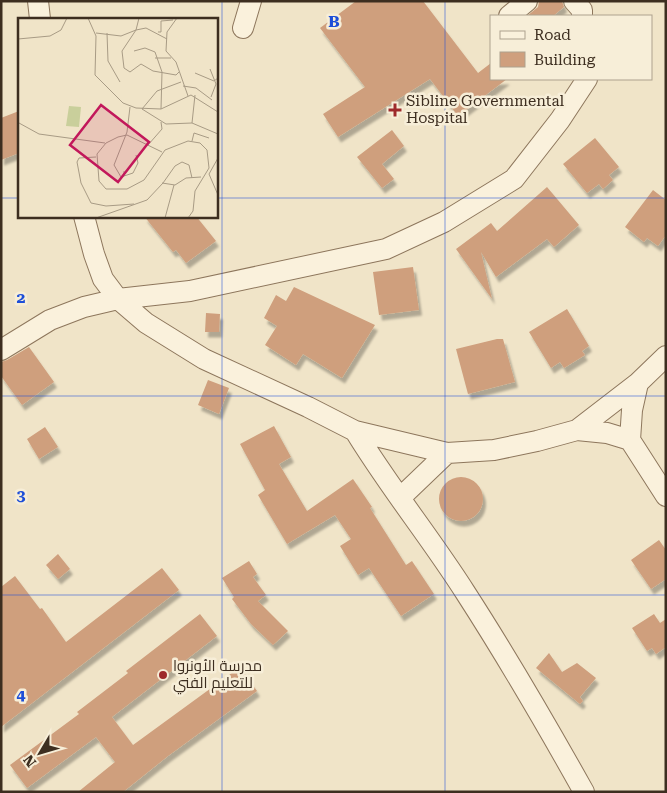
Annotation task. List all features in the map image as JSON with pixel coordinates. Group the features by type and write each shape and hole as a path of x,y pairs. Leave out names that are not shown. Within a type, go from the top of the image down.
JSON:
{"street":[{"path":"38,1 40,18"},
{"path":"243,28 251,1"},
{"path":"510,15 527,1"},
{"path":"574,1 582,10 582,15"},
{"path":"1,350 50,320 70,311 118,299 190,291 386,249 444,222 514,179 560,120 586,80"},
{"path":"85,218 103,279 118,299 146,323 204,359 294,400 355,432 447,453 494,450 577,430 607,433 630,440"},
{"path":"577,430 638,383 666,356"},
{"path":"638,383 632,410 630,440 666,496"},
{"path":"355,432 465,591 534,704 584,792"},
{"path":"400,498 447,453"}],"building":[{"path":"356,1 423,1 478,73 490,64 490,80 506,80 458,116 430,79 338,137 323,114 365,87 320,28"},
{"path":"539,1 562,1 564,7 554,15 528,15 538,7"},
{"path":"18,111 18,153 1,160 1,118"},
{"path":"392,130 404,146 382,164 394,179 382,188 357,157"},
{"path":"595,138 619,167 609,175 613,180 603,189 599,184 587,193 563,164"},
{"path":"547,187 579,225 554,247 547,239 496,277 481,252 492,299 456,249 491,223 497,231"},
{"path":"653,190 666,200 666,235 658,246 647,238 644,242 625,227"},
{"path":"146,218 198,218 216,241 186,263 176,250 173,252"},
{"path":"413,267 419,310 379,315 373,272"},
{"path":"294,287 375,325 342,378 303,354 296,365 265,345 277,326 264,318 276,295 286,301"},
{"path":"567,309 589,346 582,351 585,355 564,368 560,362 551,368 529,332"},
{"path":"206,313 220,314 219,332 205,332"},
{"path":"503,339 515,382 468,394 456,349"},
{"path":"29,347 54,382 22,405 1,376 1,362"},
{"path":"208,380 229,388 219,414 198,405"},
{"path":"274,426 291,457 279,464 307,511 353,479 406,565 412,561 434,594 401,616 369,568 358,575 340,546 351,539 335,515 287,544 258,495 265,490 240,444"},
{"path":"45,427 58,447 39,459 27,439"},
{"path":"457,477 465,477 477,483 483,499 477,515 465,521 457,521 445,515 439,503 439,495 445,483"},
{"path":"659,540 666,550 666,579 651,589 631,560"},
{"path":"58,554 70,569 58,579 46,565"},
{"path":"249,561 257,574 253,577 266,595 258,601 288,631 273,645 251,624 232,599 234,597 222,578"},
{"path":"162,568 179,590 1,727 1,587 15,576 40,609 42,608 66,642"},
{"path":"200,614 217,636 112,717 133,745 240,667 257,691 168,756 123,792 78,792 115,762 96,737 27,788 10,765 79,714 77,712 128,673 126,671"},
{"path":"654,614 660,623 666,619 666,647 656,654 652,648 647,651 632,628"},
{"path":"549,653 562,672 577,663 596,678 580,697 583,701 580,704 536,668"}],"place":[{"name":"Sibline Governmental Hospital","path":"395,110"},
{"name":"مدرسة الأونروا للتعليم الفني","path":"163,675"}]}
